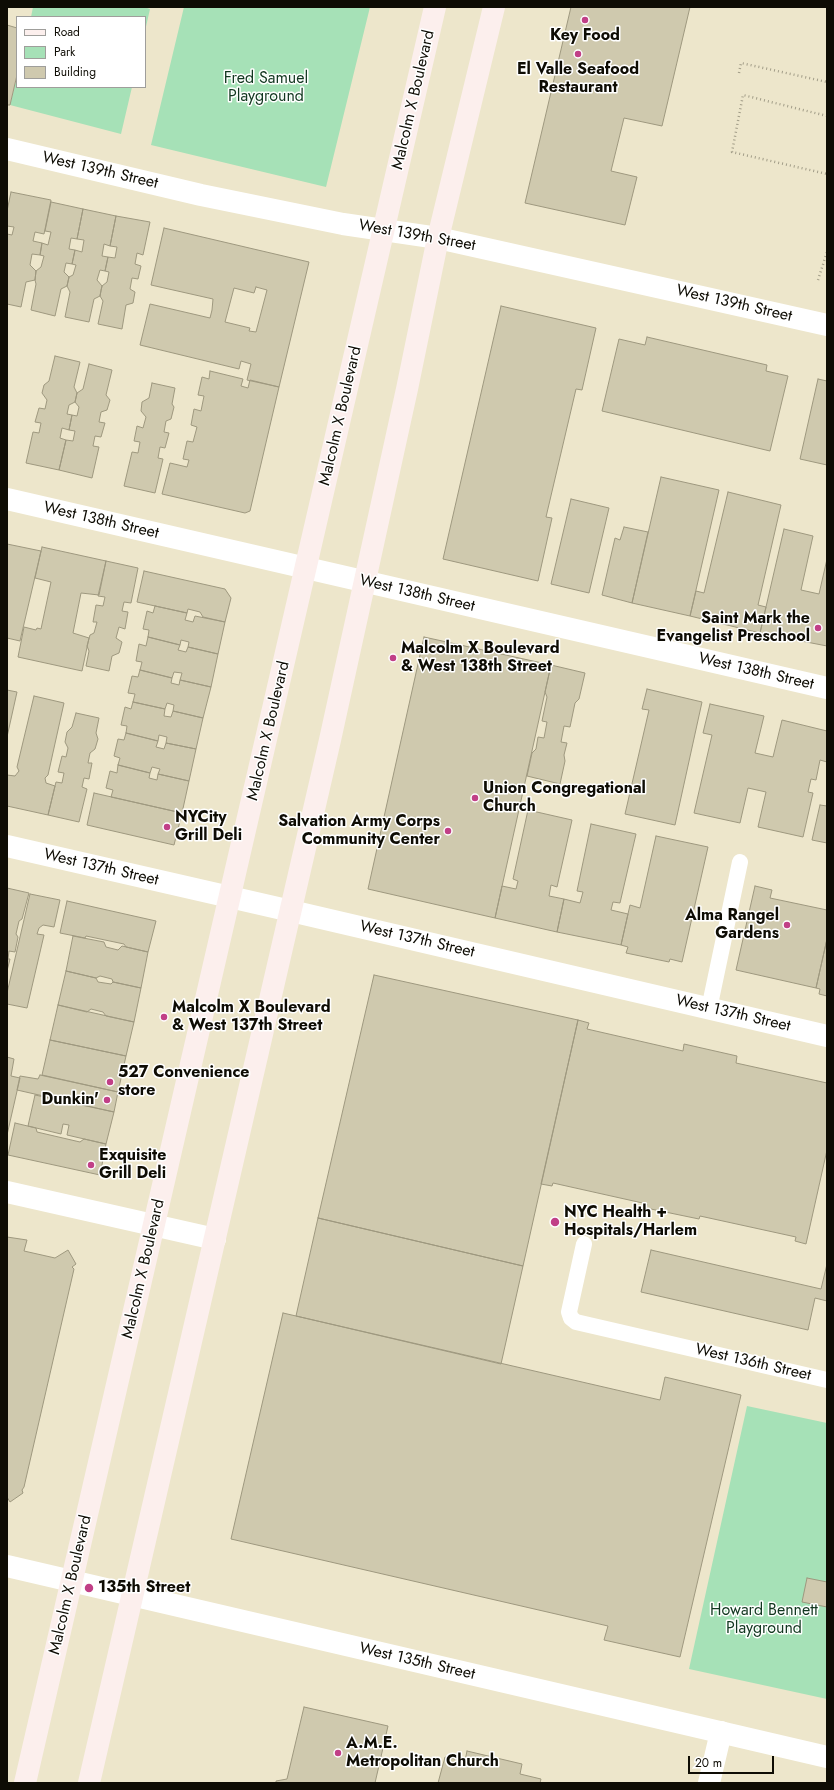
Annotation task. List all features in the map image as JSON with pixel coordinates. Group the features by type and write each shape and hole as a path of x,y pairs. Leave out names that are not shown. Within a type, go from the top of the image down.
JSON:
{"main road":[{"name":"Malcolm X Boulevard","path":"25,1783 385,230 435,7"},
{"path":"90,1783 291,911 407,390 438,238 494,7"}],"street":[{"name":"West 139th Street","path":"7,149 209,196 343,224 438,238 827,325"},
{"name":"West 138th Street","path":"7,499 827,688"},
{"name":"West 137th Street","path":"7,846 827,1036"},
{"path":"7,1192 215,1239"},
{"name":"West 135th Street","path":"7,1566 827,1757"},
{"path":"709,1783 721,1732"}],"lane":[{"path":"710,1009 740,862"},
{"name":"West 136th Street","path":"584,1244 570,1312 571,1318 576,1322 827,1380"}],"path":[{"path":"739,73 742,63 827,82"},
{"path":"827,116 743,95 732,152 827,174"},
{"path":"818,280 826,262 827,252"}],"green space":[{"path":"33,7 144,7 150,9 146,27 146,16 31,16"},
{"name":"Fred Samuel Playground","path":"184,7 370,7 326,187 151,145"},
{"path":"16,80 16,88 132,88 121,134 10,105"},
{"name":"Howard Bennett Playground","path":"747,1406 827,1423 827,1699 689,1669"}],"building":[{"path":"571,7 690,7 662,126 624,118 611,171 637,177 625,225 525,203"},
{"path":"7,25 16,28 16,79 10,105 7,105"},
{"path":"11,192 51,200 44,234 35,232 33,241 42,243 40,255 32,254 30,265 36,271 35,280 26,282 21,307 7,304 7,234 12,235 14,227 7,226 7,211"},
{"path":"51,202 83,209 77,239 71,238 69,249 75,250 72,264 66,263 64,272 69,277 67,286 61,289 55,316 31,310 36,284 36,271 41,267 44,256 40,255 42,243 48,245 51,232 45,231"},
{"path":"83,209 116,216 110,246 104,244 102,256 108,257 105,271 100,270 97,280 102,286 100,296 94,299 89,322 65,317 70,292 67,286 69,277 73,275 76,265 72,264 75,250 82,252 84,240 77,239"},
{"path":"116,216 150,222 143,255 137,253 135,264 141,266 138,279 132,278 130,289 135,292 133,303 126,305 122,329 98,324 103,301 100,296 102,286 107,282 109,272 105,271 108,257 115,258 117,247 110,246"},
{"path":"164,228 309,262 279,387 247,380 251,364 241,361 239,369 140,345 150,304 210,318 212,310 213,299 151,285","holes":["256,287 267,290 256,332 249,331 250,328 225,322 234,288 254,293"]},
{"path":"501,306 596,328 582,390 576,389 546,517 552,518 538,581 443,559"},
{"path":"647,337 767,365 766,371 788,376 770,451 602,411 619,339 645,345"},
{"path":"55,356 80,362 74,387 77,393 75,402 69,405 67,414 72,415 69,430 62,428 60,438 66,440 59,470 26,463 33,432 39,433 41,423 35,422 39,408 45,409 47,400 42,393 44,385 49,381"},
{"path":"89,364 112,370 106,395 110,400 107,410 101,412 99,422 105,423 101,437 95,436 93,446 99,447 92,478 59,470 66,440 73,441 75,431 69,430 72,415 77,416 79,407 75,402 77,393 83,389"},
{"path":"210,371 243,379 241,386 248,388 250,380 279,387 250,511 245,513 162,494 170,463 187,467 189,460 183,459 187,441 193,442 197,427 191,425 194,409 201,411 204,396 198,395 202,377 209,379"},
{"path":"818,379 827,381 827,465 800,459"},
{"path":"152,383 175,388 172,404 174,407 171,419 166,421 164,432 169,433 165,448 160,447 158,458 163,459 155,493 124,486 132,452 138,453 140,442 134,441 137,426 143,428 146,417 141,411 142,402 149,398"},
{"path":"661,477 719,490 690,616 632,603"},
{"path":"728,492 781,505 758,605 766,607 760,633 690,616 696,591 704,593"},
{"path":"571,499 609,508 589,593 551,584"},
{"path":"624,527 648,532 632,603 602,595 615,538 620,540"},
{"path":"784,529 813,536 801,590 819,594 827,559 827,646 760,633"},
{"path":"7,544 41,551 20,641 7,638"},
{"path":"42,547 106,561 99,595 81,593 73,633 89,638 82,671 18,657 24,627 36,630 37,628 41,629 51,582 35,578"},
{"path":"106,561 138,568 131,603 124,602 122,611 128,612 125,629 119,627 116,638 122,642 119,653 112,656 109,671 86,666 89,651 87,646 90,635 94,633 97,622 93,622 96,605 103,606 105,597 98,596"},
{"path":"144,571 225,589 231,598 225,622 203,617 200,612 188,609 187,613 137,602"},
{"path":"155,606 187,613 185,620 193,622 195,616 225,622 218,654 188,647 189,642 181,640 180,645 148,637 149,630 143,629 147,611 153,613"},
{"path":"148,637 180,645 178,650 186,652 188,647 218,654 211,687 180,680 182,673 174,672 172,678 140,670 142,662 136,661 139,644 146,646"},
{"name":"Salvation Army Corps Community Center","path":"424,637 551,665 495,918 368,889"},
{"path":"551,665 585,673 579,699 575,703 570,727 564,726 561,742 567,743 560,784 527,776 532,753 536,749 538,737 544,738 547,722 542,721 547,697 545,692"},
{"path":"140,670 172,678 171,683 179,685 180,680 211,687 203,718 173,711 174,705 167,703 165,709 133,702 135,694 128,693 132,676 138,677"},
{"path":"647,689 702,702 675,825 625,814 649,710 642,709"},
{"path":"7,690 17,692 7,737"},
{"path":"34,696 64,703 48,775 45,778 46,783 55,786 48,815 7,806 7,775 15,776 19,771 17,767"},
{"path":"133,702 165,709 164,716 171,717 173,711 203,718 196,749 166,743 167,737 159,735 158,741 126,733 127,726 121,725 125,707 131,709"},
{"path":"710,704 764,716 755,753 773,757 782,720 827,731 827,762 820,760 816,780 811,779 808,792 813,793 803,837 758,827 766,792 748,788 740,823 694,813 712,735 703,733"},
{"path":"76,713 99,718 96,733 98,739 95,749 90,753 88,763 92,763 89,779 84,778 82,787 87,789 79,822 48,815 56,782 62,783 64,773 58,772 62,756 66,757 68,748 65,742 67,732 72,727"},
{"path":"126,733 158,741 156,747 164,749 166,743 196,749 189,781 158,774 160,769 152,767 150,773 118,765 120,758 114,756 118,739 124,740"},
{"path":"118,765 150,773 149,778 157,780 158,774 189,781 182,813 111,797 113,790 106,788 110,771 117,773"},
{"path":"94,793 182,813 174,845 87,825"},
{"path":"820,805 827,806 827,843 812,840"},
{"path":"528,810 572,820 557,887 551,885 549,896 564,899 557,932 495,918 502,886 516,889 518,881 513,879"},
{"path":"591,824 636,834 620,903 613,902 611,910 628,914 621,945 557,932 564,899 580,903 583,892 577,891"},
{"path":"656,836 708,847 682,962 670,959 669,962 626,953 628,947 621,945 630,905 640,908"},
{"name":"Alma Rangel Gardens","path":"755,886 772,890 770,898 827,910 827,939 816,988 736,970"},
{"path":"7,888 29,893 22,919 19,921 16,934 18,937 15,952 9,951 8,959 10,959 7,971"},
{"path":"30,894 60,900 54,927 43,925 39,928 37,934 44,935 27,1008 7,1004 7,993"},
{"path":"67,901 156,921 148,952 126,947 124,944 86,936 85,938 60,933"},
{"path":"73,936 104,942 106,947 118,950 122,946 148,952 141,988 113,982 112,979 100,976 96,978 66,971"},
{"path":"827,939 827,996 819,994 820,989 816,988"},
{"path":"66,971 96,978 98,982 111,984 113,982 141,988 134,1022 106,1016 103,1012 91,1009 87,1012 58,1005"},
{"path":"374,975 578,1020 523,1266 318,1218"},
{"path":"58,1005 134,1022 126,1056 50,1040"},
{"path":"578,1020 589,1023 587,1029 683,1051 684,1044 737,1056 736,1063 827,1083 827,1150 806,1244 795,1241 796,1237 700,1216 699,1219 646,1208 647,1204 553,1183 552,1186 541,1184"},
{"path":"50,1040 126,1056 118,1092 42,1075"},
{"path":"7,1057 14,1059 11,1076 20,1078 7,1135"},
{"path":"40,1075 118,1092 114,1112 17,1090 20,1076 38,1079"},
{"path":"35,1095 114,1112 106,1144 67,1135 69,1125 63,1124 61,1134 28,1126"},
{"path":"15,1123 36,1128 37,1132 80,1142 84,1139 106,1144 100,1175 8,1155"},
{"path":"318,1218 523,1266 501,1364 296,1316"},
{"path":"7,1237 27,1240 24,1251 55,1258 68,1250 76,1264 72,1267 74,1269 24,1487 22,1490 23,1493 10,1502 7,1497"},
{"path":"651,1250 821,1289 827,1264 827,1301 815,1298 808,1330 641,1292"},
{"path":"283,1313 660,1400 665,1377 741,1395 680,1657 604,1640 608,1626 231,1539"},
{"path":"807,1578 827,1582 827,1607 802,1602"},
{"name":"A.M.E. Metropolitan Church","path":"304,1707 388,1726 375,1783 276,1783 276,1781 287,1779"},
{"path":"467,1751 522,1764 520,1774 541,1779 540,1783 438,1783 445,1757 465,1761"}],"place":[{"name":"Key Food","path":"585,20"},
{"name":"El Valle Seafood Restaurant","path":"578,54"},
{"name":"Saint Mark the Evangelist Preschool","path":"818,628"},
{"name":"Malcolm X Boulevard & West 138th Street","path":"393,658"},
{"name":"Union Congregational Church","path":"475,798"},
{"name":"NYCity Grill Deli","path":"167,827"},
{"name":"Salvation Army Corps Community Center","path":"448,831"},
{"name":"Alma Rangel Gardens","path":"787,925"},
{"name":"Malcolm X Boulevard & West 137th Street","path":"164,1017"},
{"name":"527 Convenience store","path":"110,1082"},
{"name":"Dunkin'","path":"107,1100"},
{"name":"Exquisite Grill Deli","path":"91,1165"},
{"name":"NYC Health + Hospitals/Harlem","path":"555,1222"},
{"name":"135th Street","path":"89,1588"},
{"name":"A.M.E. Metropolitan Church","path":"338,1753"}]}
